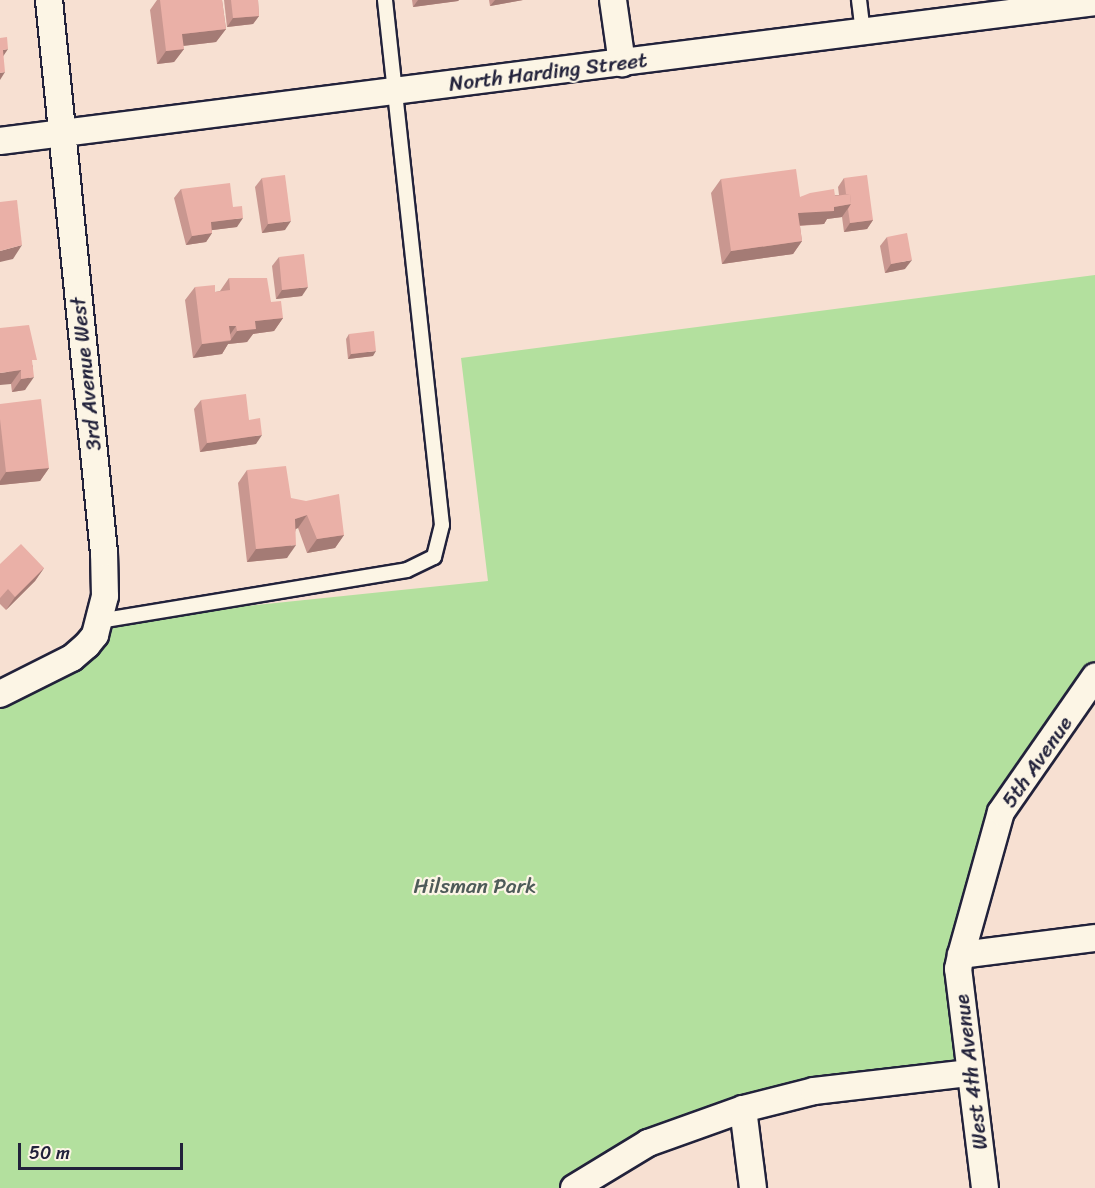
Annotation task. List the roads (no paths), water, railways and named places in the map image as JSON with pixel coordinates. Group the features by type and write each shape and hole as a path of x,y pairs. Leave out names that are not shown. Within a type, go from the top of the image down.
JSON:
{"street":[{"name":"3rd Avenue West","path":"0,694 72,658 95,635 105,596 104,553 64,132 49,0"},
{"path":"613,0 622,63"},
{"name":"North Harding Street","path":"0,141 1095,2"},
{"name":"5th Avenue","path":"961,955 1001,812 1095,677"},
{"path":"961,955 1095,938"},
{"name":"West 4th Avenue","path":"961,955 958,969 985,1188"},
{"path":"574,1188 648,1143 743,1109 814,1091 970,1073"},
{"path":"743,1109 753,1188"}],"lane":[{"path":"99,621 407,570 434,556 442,525 386,0"},
{"path":"859,0 863,32"}],"park label":[{"name":"Hilsman Park","path":"475,886"}]}
